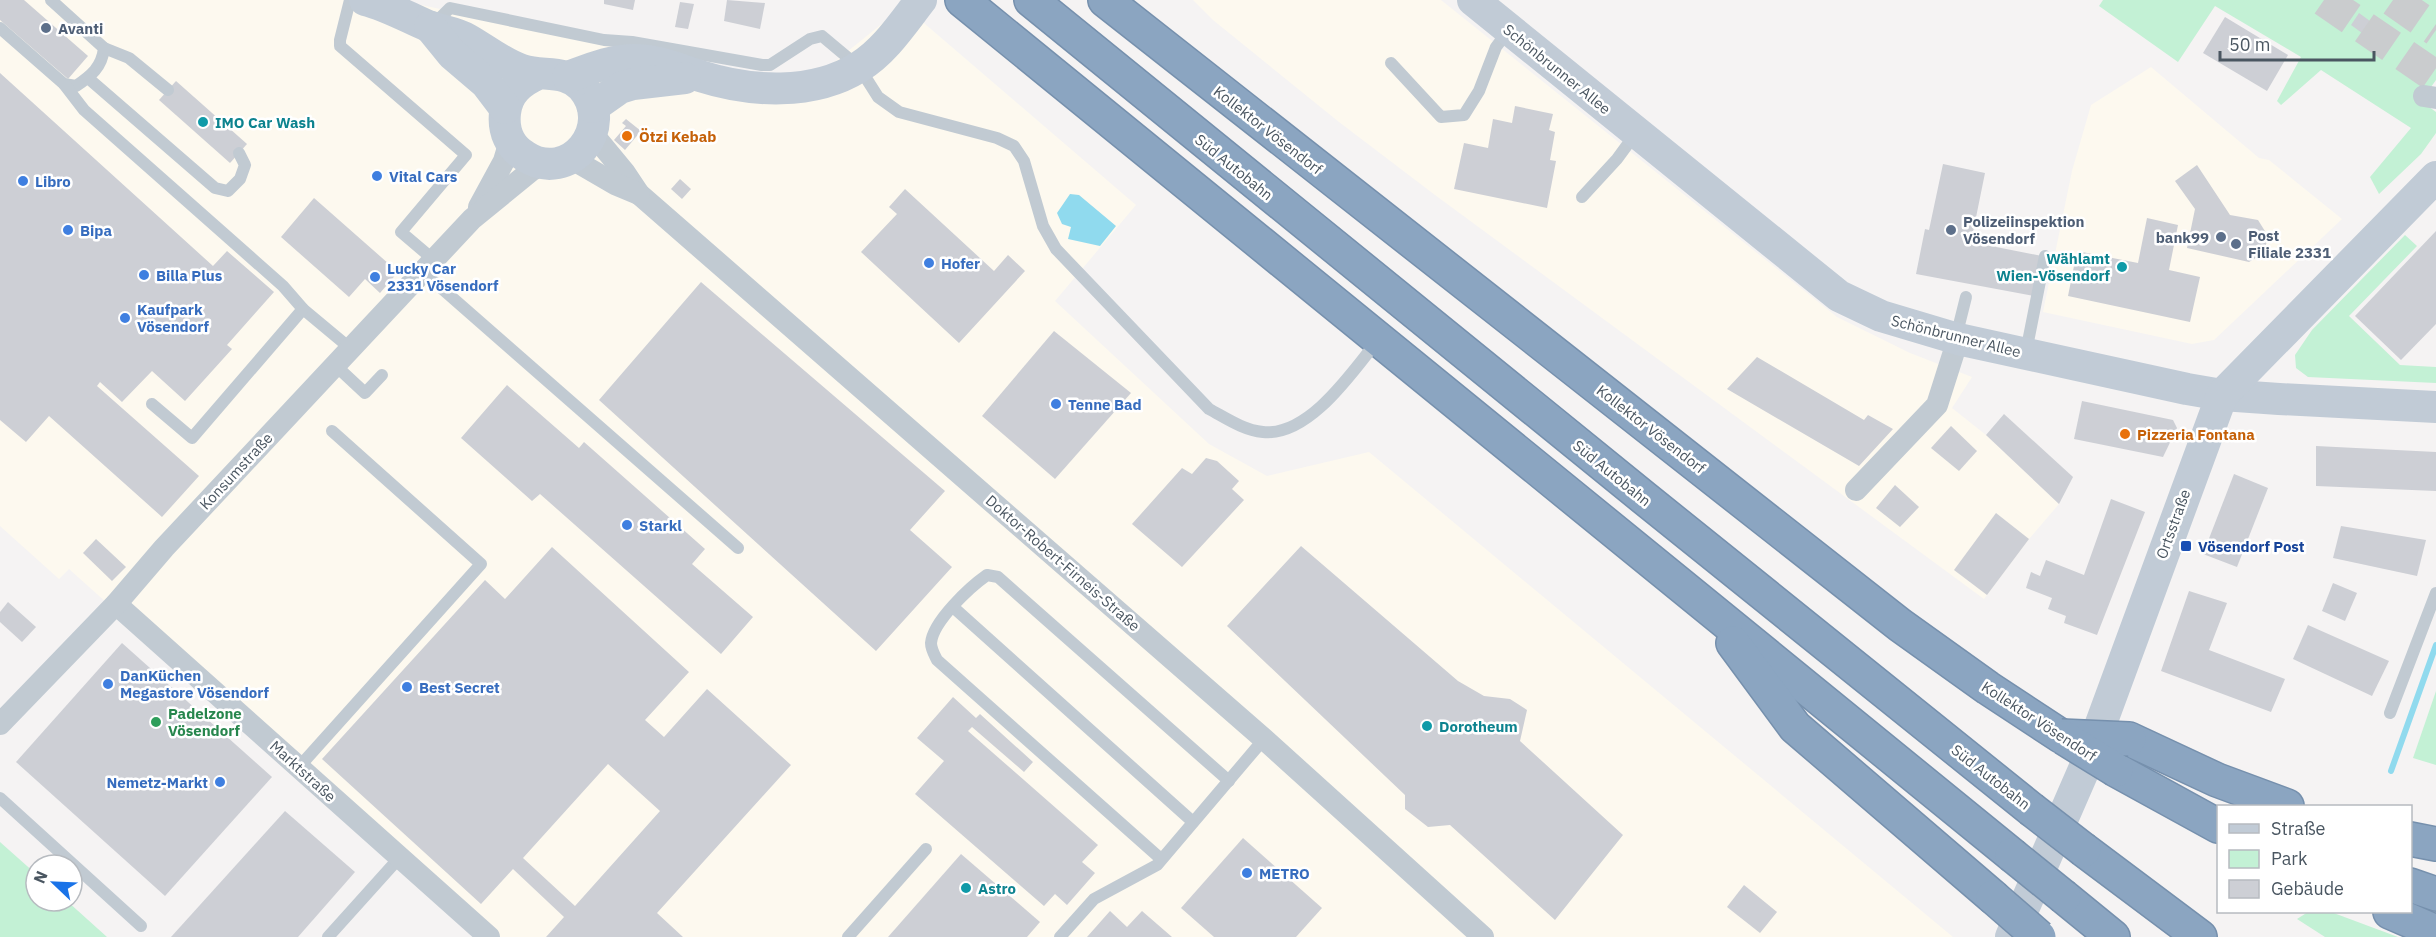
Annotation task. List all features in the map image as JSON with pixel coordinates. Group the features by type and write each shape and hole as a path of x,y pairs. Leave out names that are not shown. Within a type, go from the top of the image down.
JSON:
{"highway":[{"path":"962,0 2113,937"},
{"name":"Süd Autobahn","path":"1031,0 1633,490 2031,809 2200,937"},
{"name":"Kollektor Vösendorf","path":"1105,0 1900,625 1988,688 2061,736 2116,770 2217,825"},
{"path":"1707,607 1795,727 2039,937"},
{"path":"2061,736 2129,739 2217,780 2282,805"},
{"path":"2116,770 2217,812"},
{"path":"2412,839 2436,844"},
{"path":"2412,886 2436,894"},
{"path":"2159,904 2223,937"},
{"path":"2392,913 2436,932"}],"main road":[{"path":"568,77 595,51 610,61 647,61 676,67 701,77 759,88 794,88 832,80 860,67 882,49 921,0"},
{"name":"Schönbrunner Allee","path":"1473,0 1839,296 1881,316 1957,339 2222,395 2436,407"},
{"path":"380,2 430,27 465,37 521,70 568,77 581,86 593,120"},
{"path":"430,27 452,54 486,83 506,108"},
{"path":"538,74 521,83 514,90 506,108 504,124 510,141 523,155 557,161 587,143 593,120 620,88 633,84 701,77"},
{"name":"Ortsstraße","path":"2011,937 2085,767 2222,395 2436,177"}],"street":[{"name":"Doktor-Robert-Firneis-Straße","path":"593,120 639,194 1264,739 1483,937"},
{"name":"Konsumstraße","path":"472,219 504,161 510,141"},
{"name":"Konsumstraße","path":"1,721 116,604 164,548 472,219 532,170 557,161"},
{"name":"Doktor-Robert-Firneis-Straße","path":"557,161 639,194"},
{"path":"1856,490 1937,405 1957,339"},
{"name":"Marktstraße","path":"116,604 489,937"}],"lane":[{"path":"51,0 104,48 129,58 168,90"},
{"path":"350,0 340,46 466,155 401,231 428,266 738,548"},
{"path":"430,27 450,8 595,51 770,65 810,39 822,36 860,67 878,97 899,112 997,138 1014,146 1024,161 1043,226 1056,249 1209,409 1237,425 1264,433 1293,427 1324,405 1379,339"},
{"path":"0,28 64,84 84,110 283,286 303,309 351,349"},
{"path":"1391,63 1441,117 1464,115 1479,91 1496,47 1509,30"},
{"path":"64,84 76,86 93,74 103,59 104,48"},
{"path":"88,78 215,188 228,191 240,179 245,165 239,153"},
{"path":"1582,197 1617,159 1636,133"},
{"path":"2026,354 2045,256"},
{"path":"1957,339 1966,297"},
{"path":"152,404 192,438 303,309"},
{"path":"335,365 365,393 382,375"},
{"path":"299,767 481,564 332,431"},
{"path":"1161,859 937,660 931,641 937,625 973,585 987,575 998,577 1229,781"},
{"path":"2390,713 2436,593"},
{"path":"953,607 1193,822"},
{"path":"1060,937 1094,898 1157,865 1264,739"},
{"path":"0,798 141,926"},
{"path":"848,937 926,849"},
{"path":"328,937 400,857"}],"shaded area":[{"path":"0,0 397,0 762,76 822,72 904,6 1136,205 1055,301 1209,444 1267,476 1369,452 1953,937 480,937 69,569 59,579 0,526"},
{"path":"1193,0 1441,0 1837,317 1910,353 1972,377 1952,408 1986,435 2059,504 2029,539 1984,599 1435,195 1339,122 1213,20"},
{"path":"2151,67 2259,158 2269,160 2342,219 2214,340 2192,344 2043,312 2072,171 2091,105"}],"green space":[{"path":"2103,0 2436,0 2436,80 2421,101 2436,112 2436,133 2421,154 2379,194 2370,177 2411,128 2321,70 2281,105 2277,101 2301,57 2215,6 2178,62 2099,6"},
{"path":"2405,235 2417,246 2349,316 2400,365 2436,367 2436,383 2308,377 2296,368 2295,355 2312,330"},
{"path":"2436,691 2436,765 2413,758"},
{"path":"0,842 24,863 24,913 80,913 107,937 0,937"},
{"path":"2306,913 2334,913 2398,937 2325,937 2297,919"}],"water":[{"path":"1070,194 1079,195 1116,226 1100,246 1068,239 1071,227 1062,224 1057,213"}],"building":[{"path":"0,0 24,0 88,56 68,79 0,20"},
{"path":"604,0 635,0 633,10 604,4"},
{"path":"727,0 765,3 760,29 724,21"},
{"path":"680,2 694,4 688,29 675,27"},
{"path":"2359,13 2370,21 2362,33 2351,25"},
{"path":"2225,17 2288,55 2267,91 2203,53"},
{"name":"Kaufpark Vösendorf","path":"0,73 213,266 227,251 274,292 227,345 232,349 185,401 152,371 122,402 100,382 97,386 199,476 162,517 49,416 26,442 0,420"},
{"name":"IMO Car Wash","path":"176,81 247,144 230,163 159,100"},
{"path":"1515,106 1553,114 1549,130 1555,132 1550,160 1556,161 1547,208 1454,189 1464,143 1488,148 1493,119 1512,123"},
{"name":"Ötzi Kebab","path":"626,119 641,131 625,150 614,140 626,126 622,123"},
{"name":"Polizeiinspektion Vösendorf","path":"1943,164 1985,173 1971,242 2042,256 2034,296 1916,274 1925,229 1929,230"},
{"path":"2197,165 2230,215 2258,220 2268,236 2264,253 2249,262 2187,248 2195,209 2175,181"},
{"path":"680,179 691,189 682,199 671,189"},
{"name":"Hofer","path":"905,189 994,271 1008,255 1025,271 959,343 861,252 897,214 889,207"},
{"path":"314,198 398,272 380,293 365,279 349,297 281,237"},
{"name":"Wählamt Wien-Vösendorf","path":"2147,218 2178,225 2169,270 2200,277 2190,322 2068,296 2077,251 2138,263"},
{"path":"2436,231 2436,324 2401,360 2355,316"},
{"path":"701,282 945,491 910,530 952,567 876,651 599,400"},
{"name":"Tenne Bad","path":"1054,331 1131,393 1055,479 982,416"},
{"path":"1757,357 1864,420 1868,415 1893,429 1859,466 1727,389"},
{"name":"Starkl","path":"507,385 579,448 584,442 705,549 692,564 753,617 721,654 540,494 532,501 461,438"},
{"name":"Pizzeria Fontana","path":"2082,401 2173,420 2177,428 2163,457 2074,439"},
{"path":"2004,414 2073,477 2059,504 1986,435"},
{"path":"1951,426 1977,451 1959,471 1931,448"},
{"path":"2316,446 2436,452 2436,491 2316,486"},
{"path":"1206,458 1217,461 1239,481 1232,489 1244,500 1182,567 1132,524 1182,468 1192,474"},
{"path":"2234,474 2268,488 2237,567 2203,554"},
{"path":"1895,485 1919,507 1900,527 1876,508"},
{"path":"2111,499 2145,512 2097,635 2064,623 2066,616 2048,609 2052,598 2026,588 2031,572 2040,576 2046,560 2084,575"},
{"path":"1996,513 2029,539 1987,595 1954,570"},
{"path":"2341,526 2426,540 2417,576 2333,558"},
{"path":"96,539 126,567 112,581 83,553"},
{"name":"Dorotheum","path":"1301,546 1458,681 1484,696 1510,699 1527,710 1520,741 1623,835 1555,920 1450,825 1428,827 1405,809 1405,795 1227,626"},
{"path":"552,547 689,672 645,720 664,737 707,689 791,765 657,913 683,937 546,937 564,917 513,869 481,904 322,759 485,580 505,599","holes":["608,764 660,811 575,906 523,858"]},
{"path":"2333,583 2357,593 2345,621 2322,611"},
{"path":"2189,591 2227,603 2209,650 2285,679 2271,712 2161,671"},
{"path":"8,602 36,627 22,642 0,622 0,612"},
{"path":"2308,625 2389,661 2372,696 2293,659"},
{"path":"122,643 272,777 165,896 16,762"},
{"path":"953,697 976,718 980,714 1033,762 1024,772 972,727 968,731 1098,845 1082,862 1095,873 1067,905 1055,894 1044,906 915,794 944,761 917,738"},
{"path":"285,811 355,872 298,937 171,937"},
{"name":"METRO","path":"1243,838 1322,908 1296,937 1214,937 1181,908"},
{"name":"Astro","path":"961,854 1040,922 1027,937 888,937"},
{"path":"1744,885 1777,912 1760,933 1727,907"},
{"path":"1110,911 1127,927 1142,911 1172,937 1087,937"}],"waterway":[{"path":"2391,771 2436,645"}],"tunnel":[{"path":"2324,0 2436,77"},
{"path":"2393,0 2436,30"}],"place":[{"name":"Avanti","path":"46,28"},
{"name":"IMO Car Wash","path":"203,122"},
{"name":"Ötzi Kebab","path":"627,136"},
{"name":"Vital Cars","path":"377,176"},
{"name":"Libro","path":"23,181"},
{"name":"Bipa","path":"68,230"},
{"name":"Polizeiinspektion Vösendorf","path":"1951,230"},
{"name":"bank99","path":"2221,237"},
{"name":"Post Filiale 2331","path":"2236,244"},
{"name":"Hofer","path":"929,263"},
{"name":"Wählamt Wien-Vösendorf","path":"2122,267"},
{"name":"Billa Plus","path":"144,275"},
{"name":"Lucky Car 2331 Vösendorf","path":"375,277"},
{"name":"Kaufpark Vösendorf","path":"125,318"},
{"name":"Tenne Bad","path":"1056,404"},
{"name":"Pizzeria Fontana","path":"2125,434"},
{"name":"Starkl","path":"627,525"},
{"name":"Vösendorf Post","path":"2186,546"},
{"name":"DanKüchen Megastore Vösendorf","path":"108,684"},
{"name":"Best Secret","path":"407,687"},
{"name":"Padelzone Vösendorf","path":"156,722"},
{"name":"Dorotheum","path":"1427,726"},
{"name":"Nemetz-Markt","path":"220,782"},
{"name":"METRO","path":"1247,873"},
{"name":"Astro","path":"966,888"}]}
